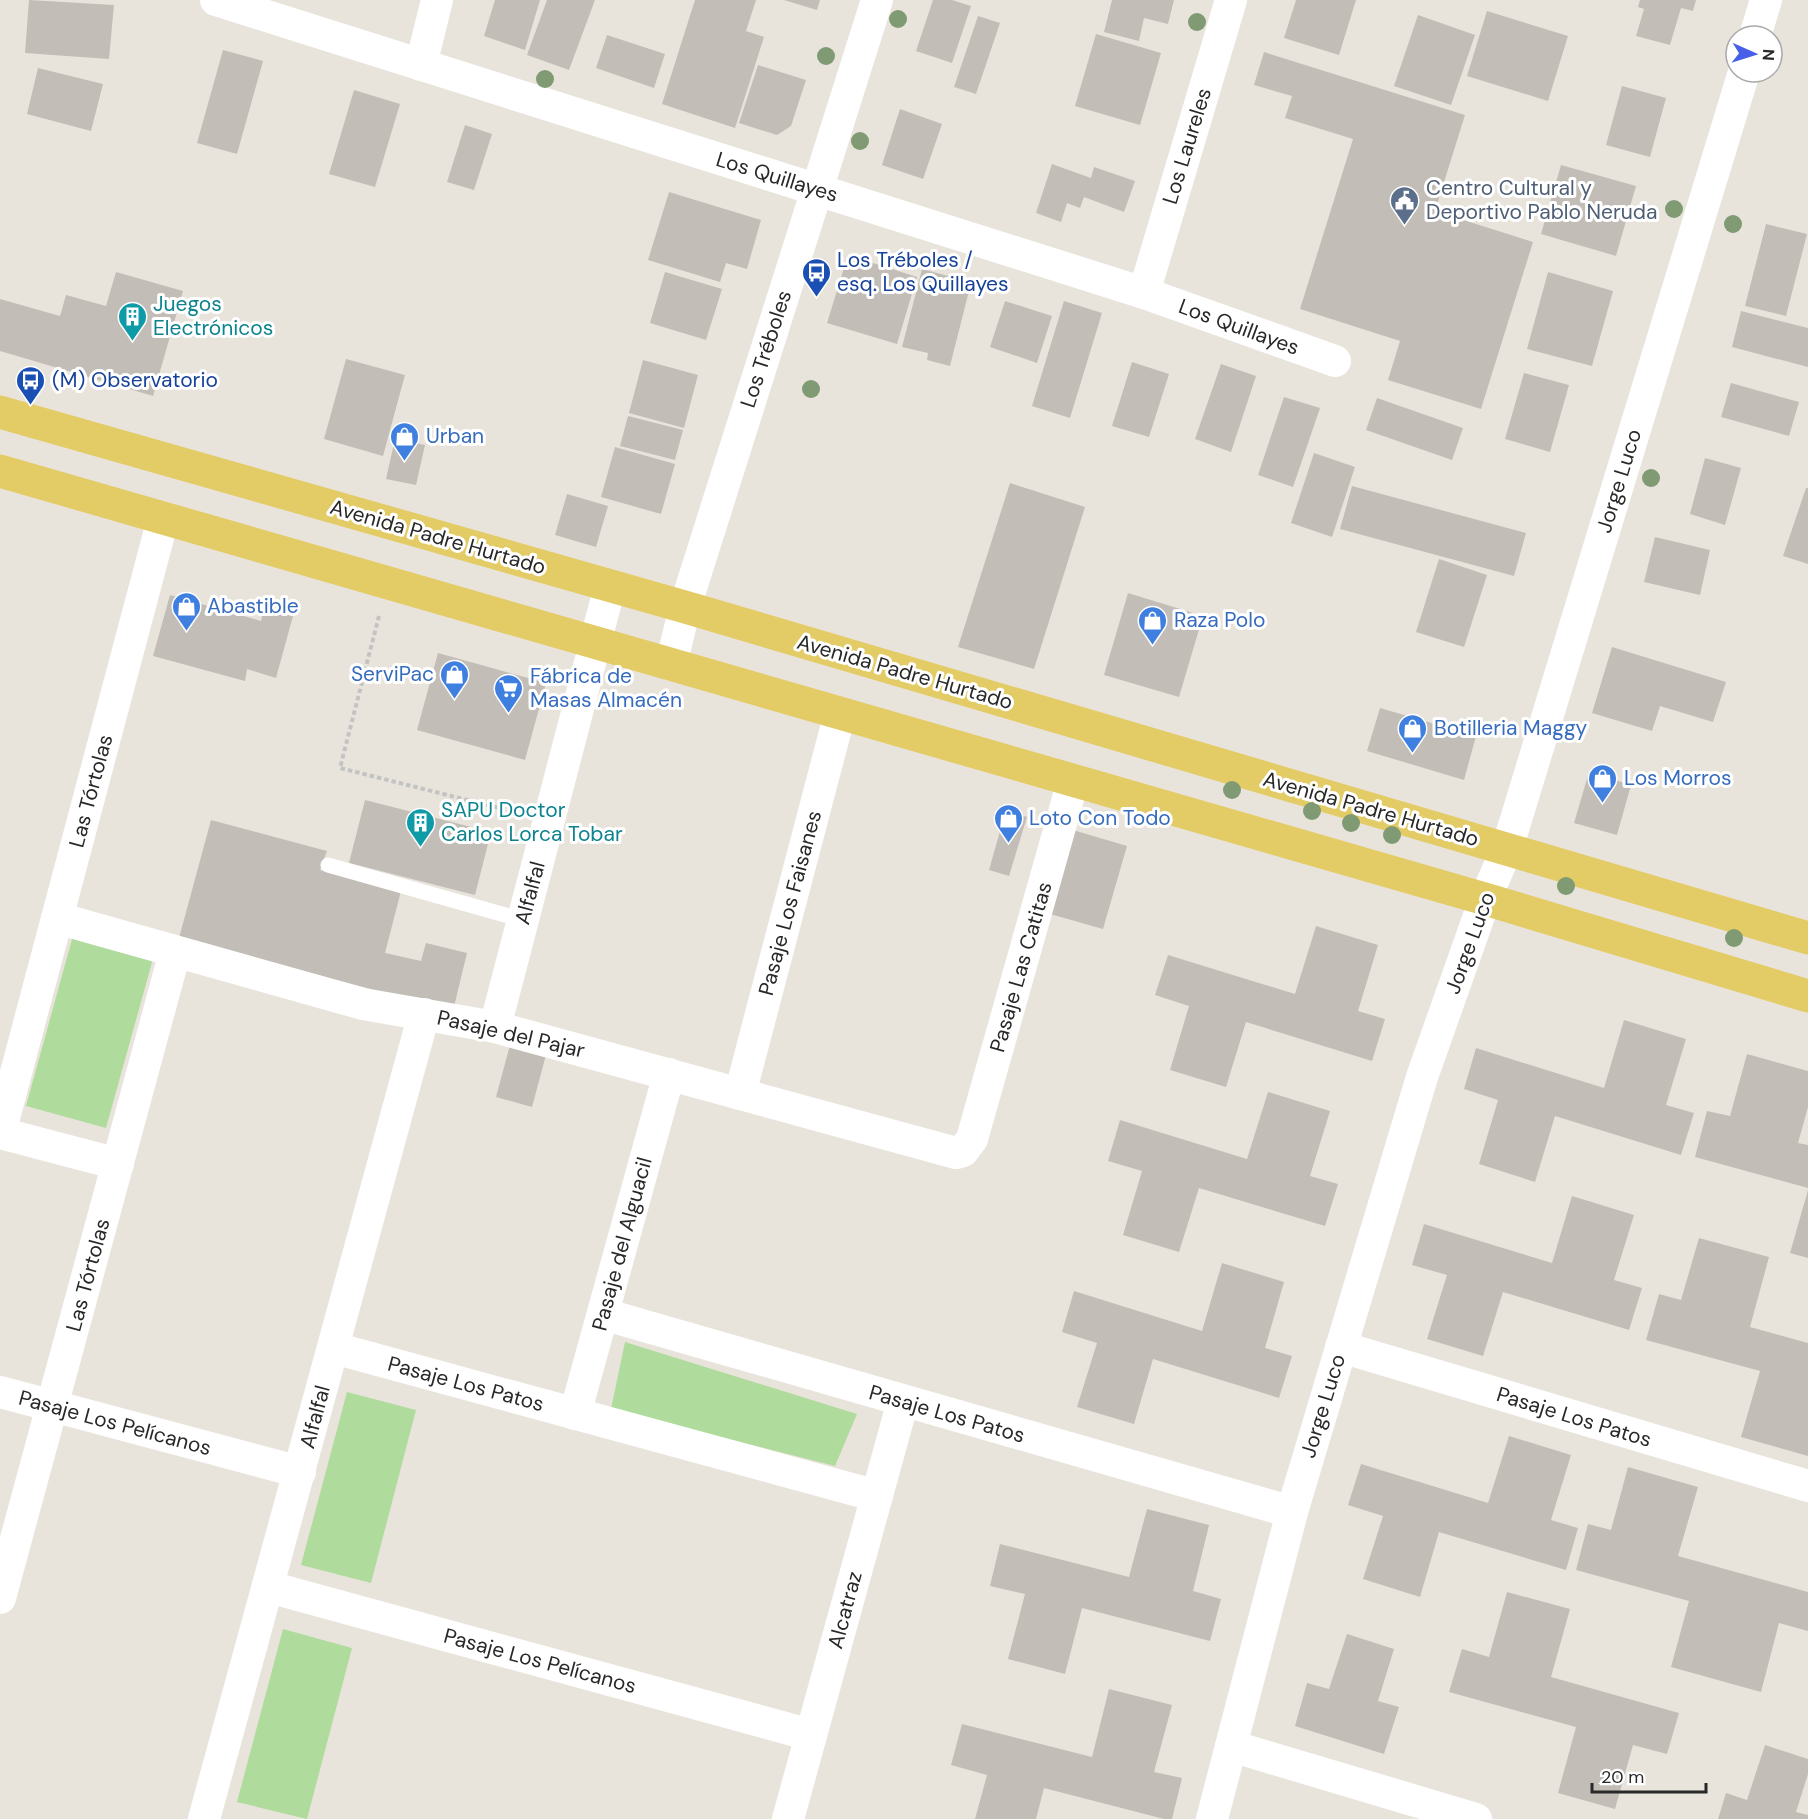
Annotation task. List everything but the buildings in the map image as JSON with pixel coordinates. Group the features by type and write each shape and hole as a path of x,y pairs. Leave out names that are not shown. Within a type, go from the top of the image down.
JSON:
{"main road":[{"name":"Avenida Padre Hurtado","path":"0,412 685,607 1808,938"},
{"path":"0,471 1485,899 1808,996"}],"street":[{"name":"Los Quillayes","path":"216,0 1144,293 1335,361"},
{"path":"421,65 436,0"},
{"name":"Los Tréboles","path":"671,665 685,607 877,0"},
{"name":"Los Laureles","path":"1144,293 1231,0"},
{"path":"1759,24 1766,0"},
{"name":"Jorge Luco","path":"1212,1819 1292,1512 1422,1077 1485,899 1507,849 1740,84"},
{"name":"Las Tórtolas","path":"0,1133 163,519"},
{"name":"Alfalfal","path":"495,1027 610,586"},
{"name":"Pasaje Los Faisanes","path":"740,1094 840,713"},
{"name":"Pasaje Las Catitas","path":"963,1151 972,1139 1073,781"},
{"name":"Pasaje del Pajar","path":"57,918 352,1001 495,1027 947,1152 963,1151"},
{"name":"Las Tórtolas","path":"0,1598 175,952"},
{"name":"Alfalfal","path":"204,1819 424,1014"},
{"name":"Pasaje del Alguacil","path":"575,1414 669,1074"},
{"path":"0,1133 118,1164"},
{"name":"Pasaje Los Patos","path":"603,1314 1292,1512"},
{"name":"Pasaje Los Patos","path":"1341,1347 1808,1486"},
{"name":"Pasaje Los Patos","path":"334,1348 877,1496"},
{"name":"Pasaje Los Pelícanos","path":"0,1392 300,1473"},
{"name":"Alcatraz","path":"788,1819 903,1401"},
{"name":"Pasaje Los Pelícanos","path":"268,1587 811,1735"},
{"path":"1231,1746 1476,1819"}],"lane":[{"path":"328,865 523,920"}],"path":[{"path":"387,583 340,768 549,821"}],"green space":[{"path":"74,932 154,955 106,1128 26,1106"},
{"path":"625,1342 857,1414 835,1466 611,1409"},
{"path":"347,1392 416,1410 371,1583 301,1565"},
{"path":"283,1629 352,1648 307,1819 237,1802"}],"place":[{"name":"Centro Cultural y Deportivo Pablo Neruda","path":"1405,226"},
{"name":"Los Tréboles / esq. Los Quillayes","path":"816,298"},
{"name":"Juegos Electrónicos","path":"132,342"},
{"name":"(M) Observatorio","path":"31,406"},
{"name":"Urban","path":"405,462"},
{"name":"Abastible","path":"186,632"},
{"name":"Raza Polo","path":"1153,646"},
{"name":"ServiPac","path":"455,700"},
{"name":"Fábrica de Masas Almacén","path":"509,714"},
{"name":"Botilleria Maggy","path":"1413,754"},
{"name":"Los Morros","path":"1603,804"},
{"name":"Loto Con Todo","path":"1008,844"},
{"name":"SAPU Doctor Carlos Lorca Tobar","path":"420,848"}]}
